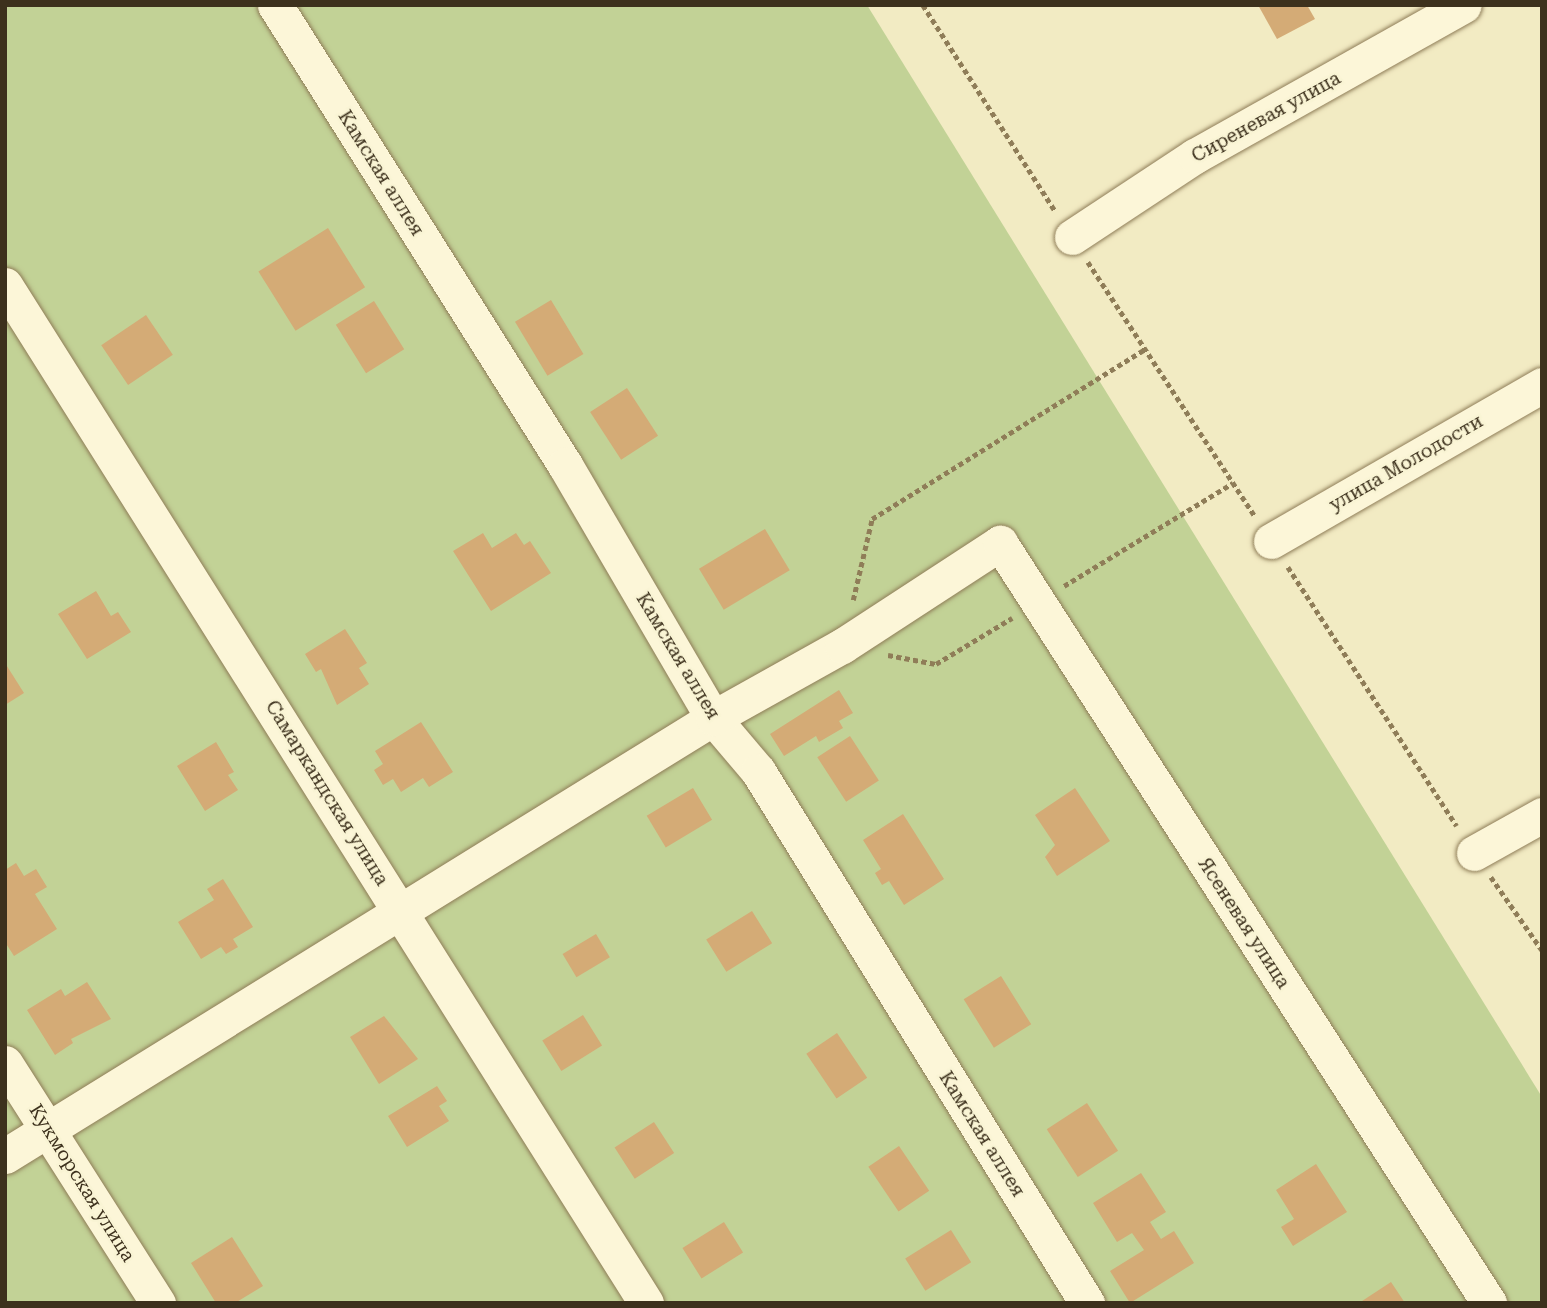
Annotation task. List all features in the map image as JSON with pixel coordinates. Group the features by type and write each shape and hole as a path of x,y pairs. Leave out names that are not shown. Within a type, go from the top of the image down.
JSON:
{"street":[{"name":"Камская аллея","path":"275,5 565,465 713,719 758,771 1087,1303"},
{"name":"Сиреневая улица","path":"1072,237 1195,156 1464,5"},
{"name":"Самаркандская улица","path":"5,285 403,912 646,1303"},
{"name":"улица Молодости","path":"1271,541 1542,385"},
{"name":"Ясеневая улица","path":"842,646 1000,542 1489,1303"},
{"path":"5,1156 713,719 842,646"},
{"path":"1474,853 1542,815"},
{"name":"Кукморская улица","path":"5,1063 158,1303"}],"path":[{"path":"923,5 1474,853 1542,950"},
{"path":"842,646 872,519 1145,349"}],"green space":[{"path":"5,5 867,5 1542,1097 1542,1303 5,1303"}],"building":[{"path":"1258,5 1307,5 1315,19 1277,39"},
{"path":"328,228 365,287 296,331 258,271"},
{"path":"551,300 583,354 547,376 515,322"},
{"path":"374,301 404,349 366,373 336,325"},
{"path":"146,315 173,355 128,385 101,345"},
{"path":"627,388 658,436 621,460 590,412"},
{"path":"765,529 790,570 724,610 699,569"},
{"path":"483,533 492,548 516,533 524,545 530,541 551,573 491,611 453,551"},
{"path":"96,591 111,616 118,612 131,632 87,659 58,614"},
{"path":"345,629 367,663 359,668 369,684 337,705 321,669 316,672 305,654"},
{"path":"5,663 24,693 5,705"},
{"path":"839,690 853,713 839,721 843,728 819,742 816,736 784,756 770,734"},
{"path":"421,722 453,772 429,787 423,778 401,792 393,779 383,785 374,770 383,764 375,751"},
{"path":"850,736 879,780 846,802 817,757"},
{"path":"216,742 234,772 228,775 238,790 205,811 177,766"},
{"path":"693,788 712,820 666,848 647,816"},
{"path":"1075,788 1110,841 1057,876 1045,857 1055,845 1035,815"},
{"path":"903,814 944,879 904,905 889,881 882,885 875,873 881,869 863,840"},
{"path":"16,863 24,876 36,869 47,887 35,894 57,929 14,956 5,942 5,870"},
{"path":"223,879 253,927 233,939 238,947 226,954 221,947 201,959 178,922 214,900 207,889"},
{"path":"752,911 772,943 726,972 706,940"},
{"path":"596,934 610,957 576,977 563,954"},
{"path":"1001,976 1031,1024 994,1048 964,999"},
{"path":"87,982 111,1019 71,1039 73,1043 55,1055 27,1010 61,989 65,996"},
{"path":"583,1015 602,1046 561,1071 542,1040"},
{"path":"384,1016 418,1059 379,1084 350,1037"},
{"path":"837,1033 867,1078 837,1098 806,1054"},
{"path":"437,1086 447,1101 439,1106 449,1121 407,1147 388,1116"},
{"path":"1087,1103 1118,1151 1078,1177 1047,1129"},
{"path":"654,1122 674,1153 635,1179 615,1148"},
{"path":"899,1146 929,1191 899,1211 868,1167"},
{"path":"1316,1164 1347,1212 1293,1246 1281,1227 1294,1219 1276,1190"},
{"path":"1141,1173 1166,1212 1150,1222 1161,1239 1174,1231 1194,1263 1130,1303 1110,1271 1144,1250 1132,1233 1117,1242 1093,1203"},
{"path":"724,1222 743,1253 702,1278 682,1248"},
{"path":"951,1230 971,1262 925,1291 905,1259"},
{"path":"232,1237 263,1286 235,1303 216,1303 191,1263"},
{"path":"1391,1282 1405,1303 1359,1303"}]}
